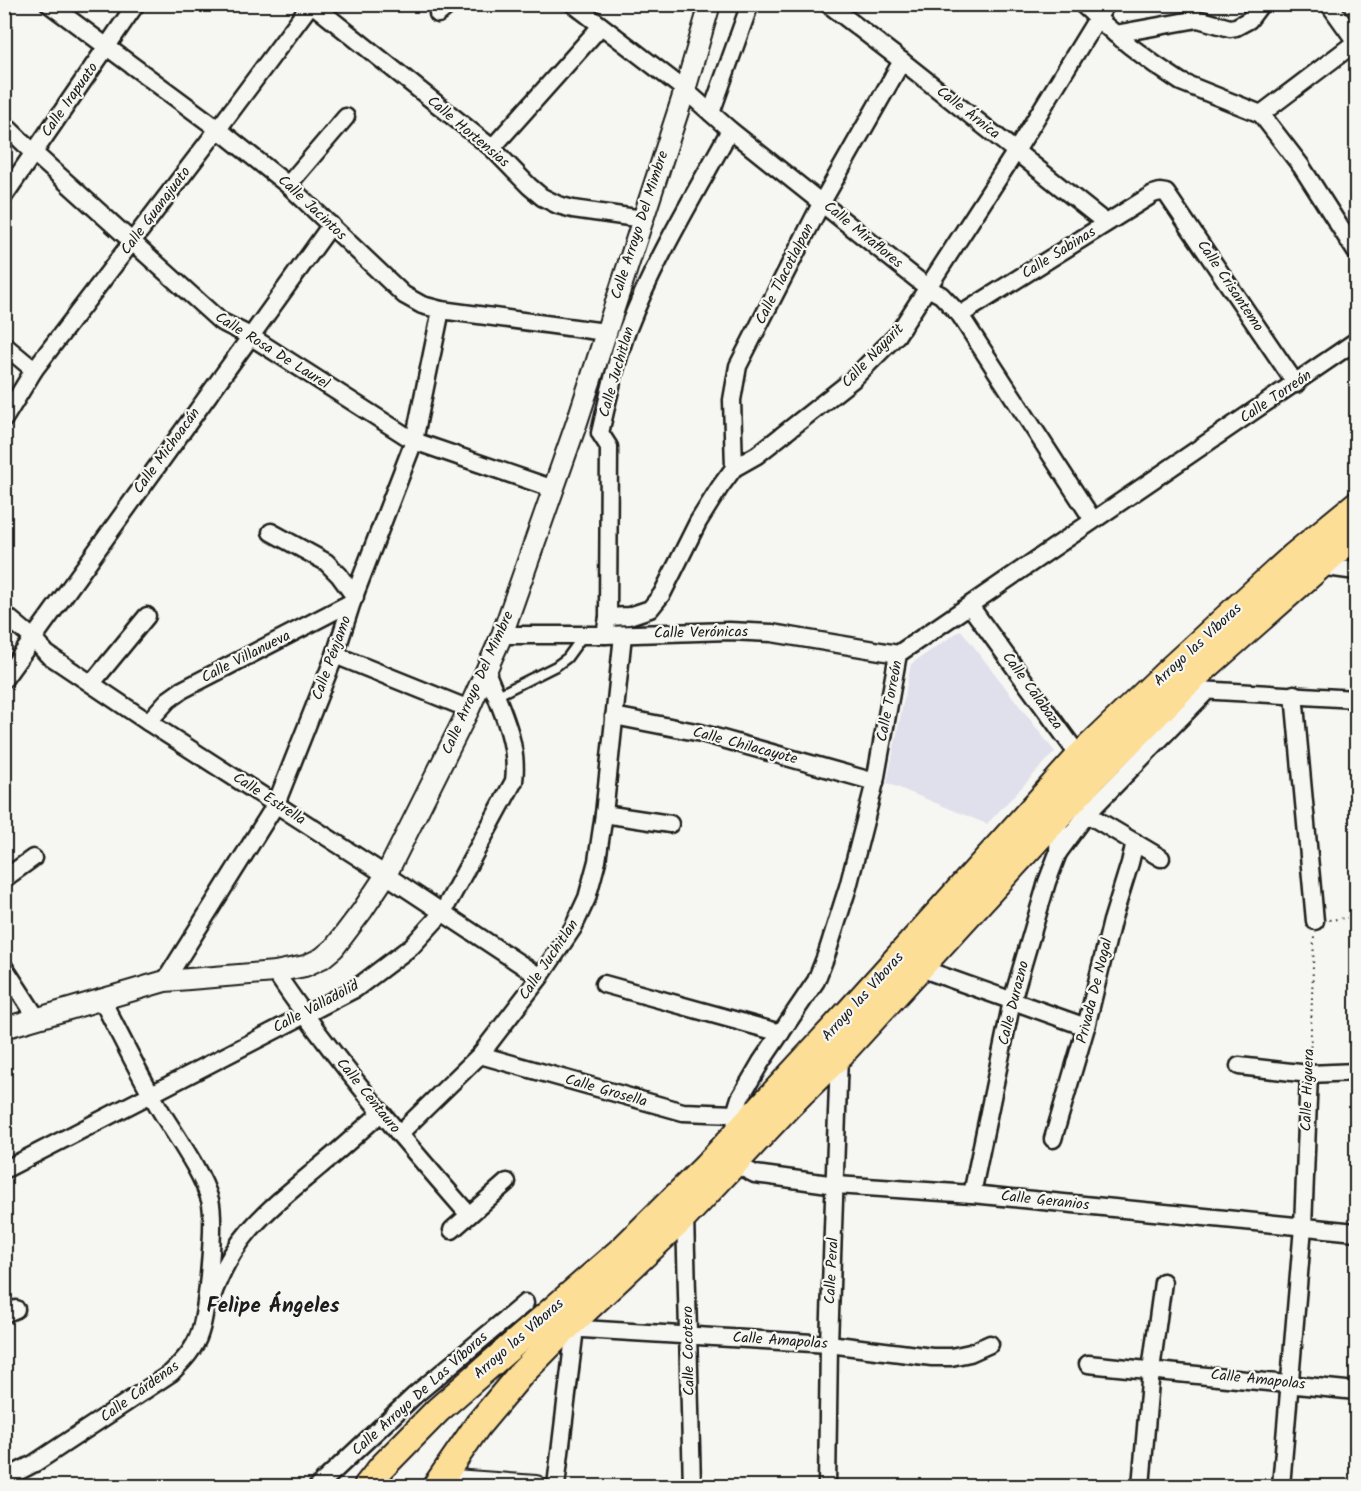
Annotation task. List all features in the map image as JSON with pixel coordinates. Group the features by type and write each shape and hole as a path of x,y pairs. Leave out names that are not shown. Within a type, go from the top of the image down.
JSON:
{"main road":[{"name":"Arroyo las Víboras","path":"367,1486 382,1467 438,1410 624,1248 736,1137 858,1003 1087,766 1172,668 1294,556 1356,505"},
{"name":"Arroyo las Víboras","path":"438,1483 478,1425 519,1376 686,1216 736,1137 790,1104 839,1056 1059,815 1087,766 1195,689 1319,566 1356,534"}],"street":[{"name":"Calle Jacintos","path":"49,4 218,129 288,184 404,295 422,305 441,310 605,332"},
{"name":"Calle Irapuato","path":"4,196 136,4"},
{"name":"Calle Guanajuato","path":"4,419 34,370 311,4"},
{"name":"Calle Hortensias","path":"311,4 492,148 542,196 558,205 573,209 643,219"},
{"name":"Calle Miraflores","path":"573,4 685,90 730,130 928,288 941,295 960,315 1093,520"},
{"name":"Calle Arroyo Del Mimbre","path":"4,1028 165,981 274,972 305,966 322,958 334,948 386,874 502,636 577,422 685,90 710,4"},
{"path":"711,113 750,4"},
{"name":"Calle Árnica","path":"828,4 1106,223"},
{"path":"1082,4 1115,34 1181,82 1261,114 1300,166 1356,252"},
{"name":"Calle Nayarit","path":"608,617 630,616 650,609 662,594 698,522 734,468 757,455 852,380 897,335 1016,151 1106,4"},
{"path":"1115,34 1198,19 1222,26 1236,27 1249,20 1261,4"},
{"path":"1261,114 1356,42 1329,4"},
{"path":"492,148 601,26"},
{"name":"Calle Tlacotlalpan","path":"734,468 732,400 738,366 822,202 902,61"},
{"path":"288,184 346,117"},
{"name":"Calle Rosa De Laurel","path":"4,124 220,321 250,336 414,441 554,489"},
{"name":"Calle Juchitlan","path":"606,635 609,447 600,433 627,332 667,242 730,130"},
{"name":"Calle Sabinas","path":"960,315 1106,223 1160,192"},
{"name":"Calle Crisantemo","path":"1160,192 1170,197 1296,384"},
{"name":"Calle Michoacán","path":"4,679 331,225"},
{"name":"Calle Pénjamo","path":"165,981 276,804 335,655 414,441 441,310"},
{"name":"Calle Torreón","path":"736,1137 740,1098 761,1062 816,981 827,953 848,887 875,782 898,654 1356,341"},
{"path":"4,345 34,370"},
{"path":"597,359 617,366"},
{"path":"577,422 600,433"},
{"path":"271,532 326,562 339,575 354,600"},
{"path":"1319,566 1356,571"},
{"name":"Calle Villanueva","path":"148,722 168,700 182,690 354,600"},
{"name":"Calle Calabaza","path":"970,606 1087,766"},
{"name":"Calle Estrella","path":"4,614 33,638 47,654 540,977"},
{"path":"92,683 147,616"},
{"name":"Calle Verónicas","path":"502,636 772,633 898,654"},
{"name":"Calle Juchitlan","path":"399,1134 480,1055 540,977 573,928 588,898 597,861 604,814 623,635"},
{"path":"335,655 468,709"},
{"name":"Calle Valladolid","path":"4,1170 355,989 412,946 444,912 514,781 516,766 513,742 486,671"},
{"path":"1058,853 1087,814 1195,689 1356,699"},
{"path":"1294,694 1315,921"},
{"name":"Calle Chilacayote","path":"614,716 701,733 875,782"},
{"path":"604,814 670,824"},
{"path":"1087,814 1161,858"},
{"name":"Calle Durazno","path":"972,1194 1012,1001 1047,882 1058,853 1059,815"},
{"name":"Privada De Nogal","path":"1053,1139 1086,1027 1112,921 1135,842"},
{"path":"4,879 33,858"},
{"path":"4,967 37,1018"},
{"path":"920,968 1086,1027"},
{"name":"Calle Centauro","path":"274,972 304,1015 381,1113 469,1215"},
{"path":"604,984 780,1033"},
{"name":"Calle Cárdenas","path":"4,1479 35,1462 171,1373 189,1355 200,1332 212,1226 210,1201 203,1182 151,1094 101,998"},
{"name":"Calle Grosella","path":"480,1055 683,1112 736,1137"},
{"name":"Calle Peral","path":"827,1486 829,1344 839,1056"},
{"path":"1239,1066 1309,1074 1356,1072"},
{"name":"Calle Higuera","path":"1281,1486 1303,1227 1309,1074"},
{"path":"200,1332 222,1272 251,1226 381,1113"},
{"name":"Calle Geranios","path":"736,1137 745,1169 755,1174 836,1185 972,1194 1356,1232"},
{"path":"452,1230 507,1182"},
{"name":"Calle Cocotero","path":"686,1216 692,1486"},
{"path":"1141,1486 1151,1370 1163,1282"},
{"name":"Calle Arroyo De Las Víboras","path":"318,1486 415,1395 525,1303"},
{"path":"555,1486 570,1328"},
{"name":"Calle Amapolas","path":"570,1328 829,1344 932,1357 951,1357 970,1353 990,1344"},
{"name":"Calle Amapolas","path":"1088,1364 1356,1391"},
{"path":"438,1483 536,1486"}],"lane":[{"path":"496,696 556,666 567,658 584,635"}],"path":[{"path":"1315,921 1356,918"},
{"name":"Calle Higuera","path":"1309,1074 1315,921"}],"shaded area":[{"path":"961,630 1055,752 987,824 887,783 911,664"}],"district":[{"name":"Felipe Ángeles","path":"273,1306"}]}
